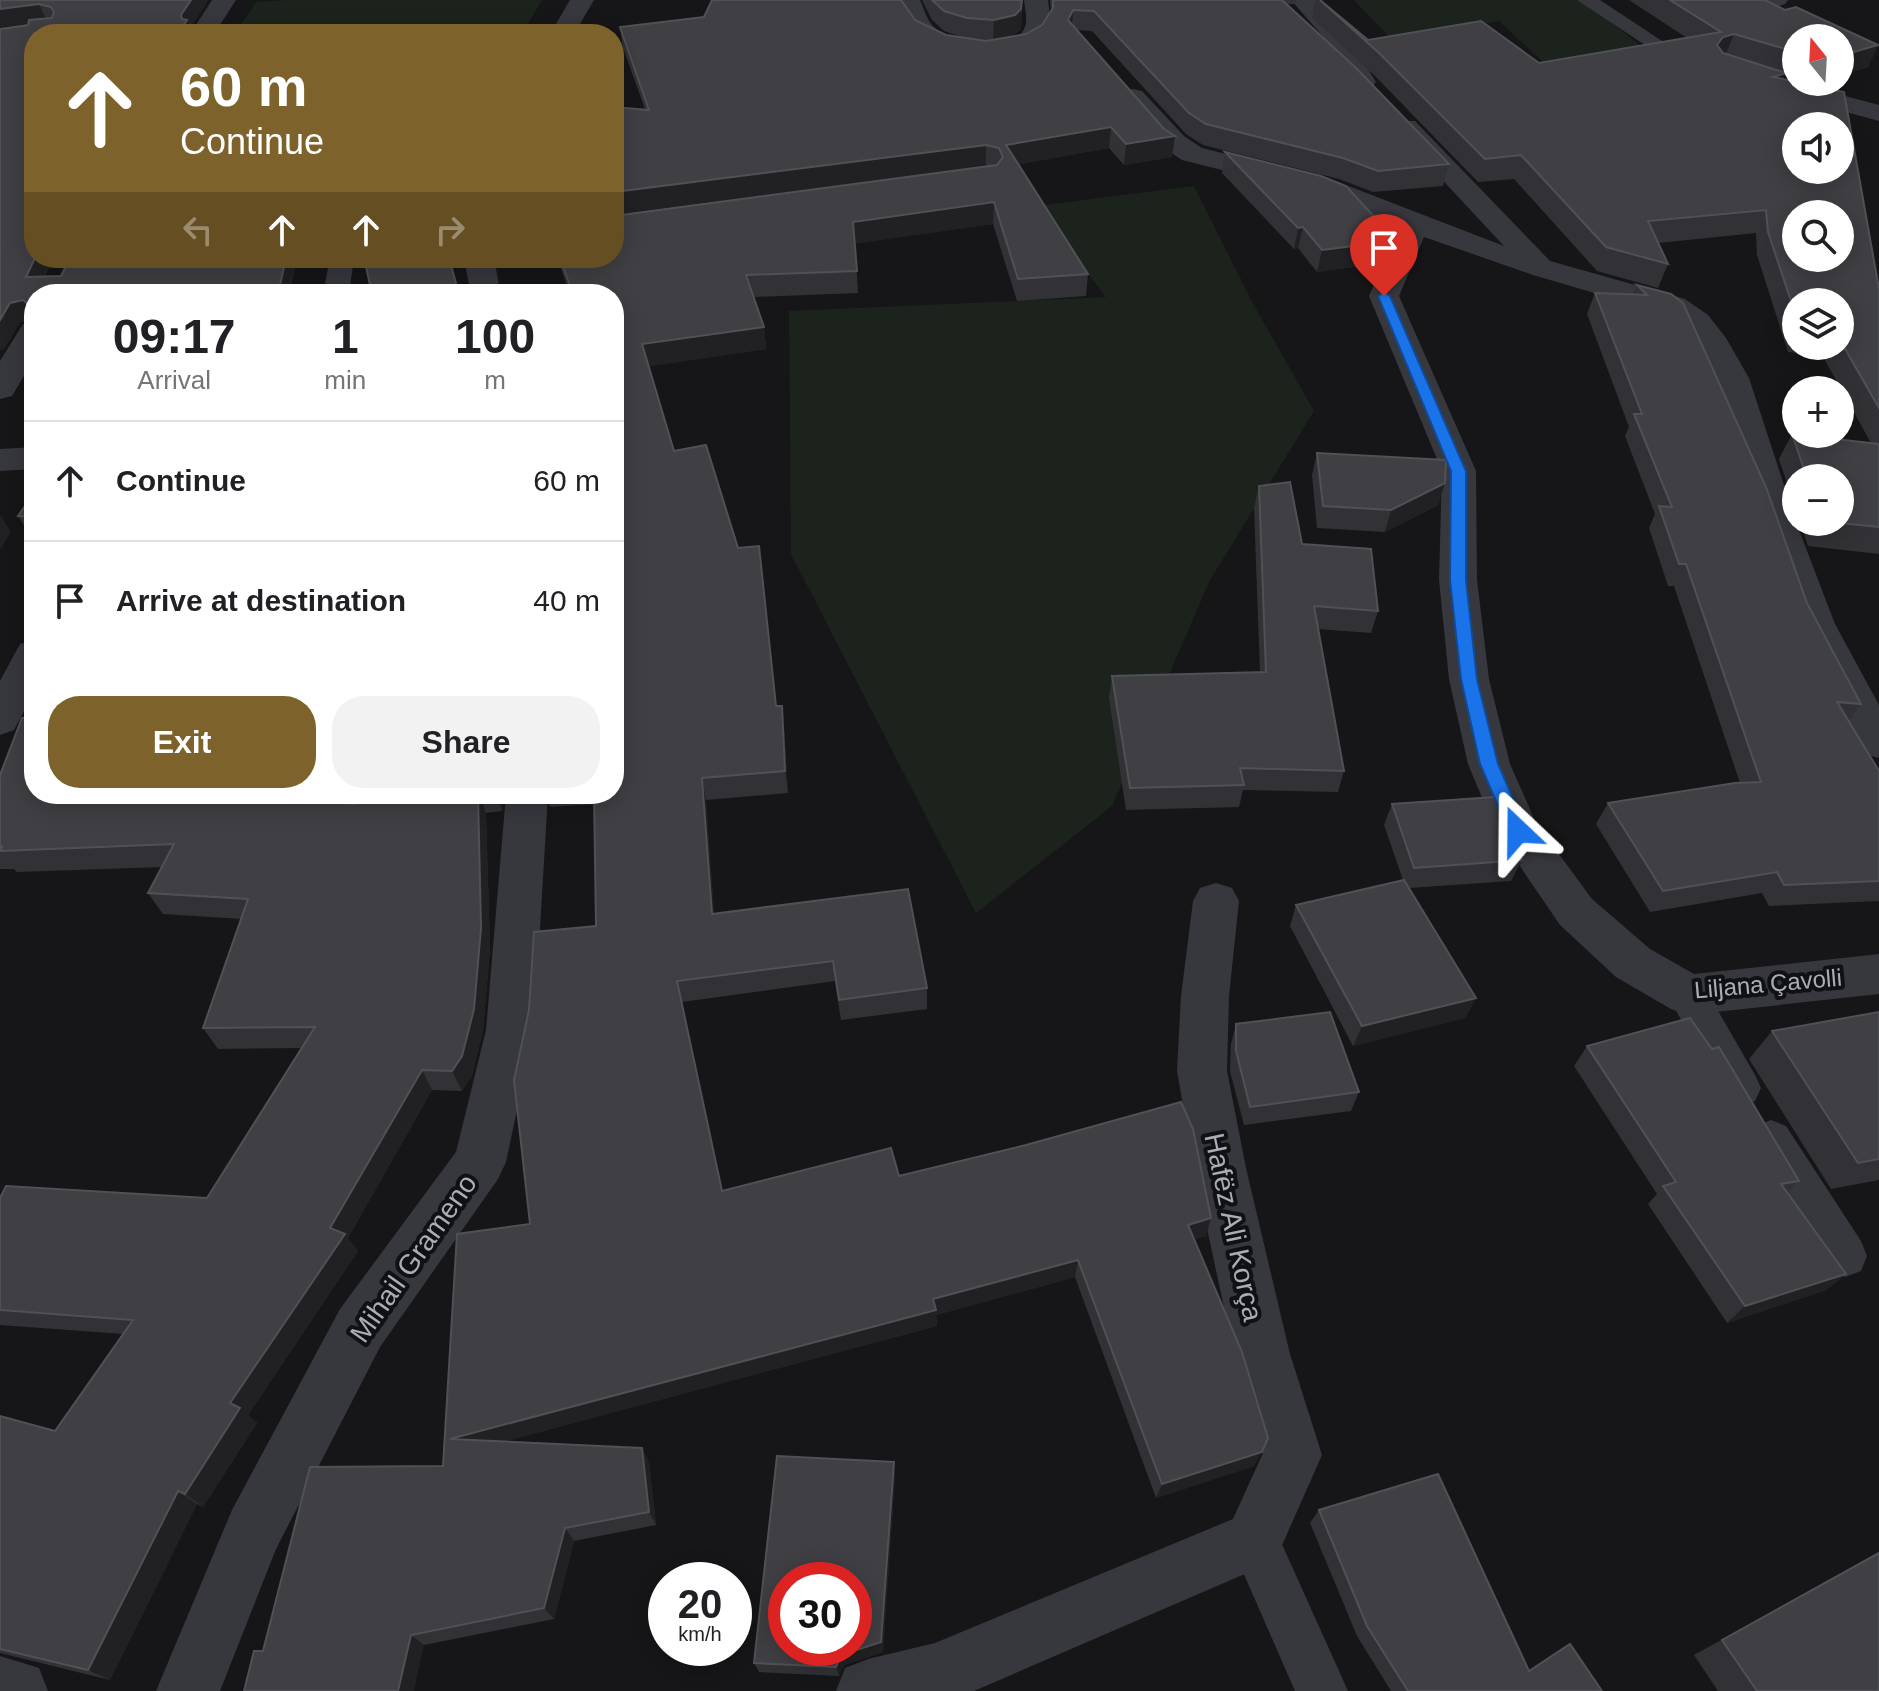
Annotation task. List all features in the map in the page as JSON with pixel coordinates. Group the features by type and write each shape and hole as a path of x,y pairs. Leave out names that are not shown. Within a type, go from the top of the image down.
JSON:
{"street":[{"path":"208,24 224,0"},
{"path":"568,24 582,0"},
{"path":"908,0 923,30 940,43 964,50 990,51 1015,46 1032,37 1038,27 1036,0"},
{"path":"1295,6 1492,219 1544,269"},
{"path":"1109,70 1174,142 1192,154 1328,188 1544,269 1674,306 1697,322 1715,345 1733,378 1789,552 1816,624 1879,743"},
{"path":"1765,81 1879,113"},
{"name":"Liljana Çavolli","path":"1415,223 1384,296 1459,471 1458,580 1469,679 1489,764 1518,831 1576,912 1633,963 1688,995 1879,974"},
{"path":"0,389 24,348"},
{"path":"0,460 24,459"},
{"path":"0,720 24,673"},
{"name":"Mihail Grameno","path":"188,1691 253,1531 360,1328 480,1162 510,1030 526,804"},
{"name":"Hafëz Ali Korça","path":"1216,901 1205,996 1202,1071 1220,1168 1262,1354 1293,1455 1254,1540"},
{"path":"868,1691 935,1675 1081,1616 1254,1540"},
{"path":"0,1688 16,1691"}],"lane":[{"path":"1587,0 1652,41"},
{"path":"1747,11 1778,0"},
{"path":"1688,995 1748,1101 1845,1256"},
{"path":"1254,1540 1322,1691"}],"shaded area":[{"path":"542,0 528,24 242,24 256,2"},
{"path":"1354,0 1583,0 1651,54 1555,73 1499,21 1391,39"},
{"path":"1194,186 1256,309 1314,411 1210,580 1112,806 976,913 791,554 789,311 1106,297 1036,206"}],"building":[{"path":"0,0 191,0 181,15 182,19 187,20 184,24 28,24 29,20 52,18 54,12 51,7 39,4 0,9"},
{"path":"712,0 901,0 915,20 946,35 986,41 1026,34 1042,25 1053,8 1053,0 1282,0 1356,68 1449,164 1378,171 1343,158 1206,124 1189,113 1094,11 1073,10 1068,20 1164,129 1175,136 1126,144 1111,127 1006,145 1088,274 1018,279 994,202 853,222 857,271 746,275 764,327 642,344 674,451 706,445 738,548 759,546 776,706 782,706 785,771 702,778 712,914 908,889 927,988 839,1000 833,961 677,981 722,1191 891,1148 899,1176 1181,1102 1193,1129 1211,1218 1188,1225 1242,1352 1268,1438 1262,1452 1162,1484 1078,1260 933,1299 936,1310 450,1439 642,1448 649,1512 565,1528 544,1608 411,1635 398,1691 244,1691 254,1651 263,1651 310,1467 443,1466 457,1234 530,1224 514,1080 529,1010 534,932 596,926 594,804 624,804 624,284 569,284 564,268 624,268 624,215 997,165 1003,157 999,148 986,145 624,191 624,108 649,110 624,38 624,27 704,17"},
{"path":"932,0 1022,0 1021,9 1015,15 994,20 967,18 944,11"},
{"path":"1320,0 1368,40 1481,21 1539,63 1721,32 1670,0 1765,0 1785,10 1796,7 1833,24 1782,24 1782,48 1734,34 1723,37 1717,45 1723,53 1782,72 1773,77 1782,79 1782,96 1845,96 1848,112 1782,112 1782,184 1854,184 1854,148 1879,289 1879,408 1851,360 1854,360 1854,288 1787,288 1768,232 1766,210 1648,221 1668,264 1606,247 1521,155 1485,159 1379,53"},
{"path":"24,26 24,268 30,268 26,277 61,276 65,268 284,268 280,284 24,284 24,301 10,303 0,320 0,29"},
{"path":"1854,34 1878,45 1854,52"},
{"path":"1225,152 1321,176 1346,186 1389,233 1385,242 1322,250 1303,227 1298,228"},
{"path":"366,268 452,268 456,284 370,284"},
{"path":"1637,285 1671,294 1683,303 1766,487 1807,603 1861,704 1837,702 1879,771 1879,881 1784,885 1777,872 1663,891 1608,803 1735,783 1761,782 1686,564 1679,564 1659,506 1672,507 1634,414 1642,414 1595,293 1647,295"},
{"path":"1854,441 1879,444 1879,527 1854,524 1854,464 1802,464 1797,448 1854,448"},
{"path":"1317,453 1446,460 1445,483 1391,510 1323,506"},
{"path":"1290,482 1302,544 1371,549 1378,611 1314,606 1344,771 1240,768 1244,785 1130,788 1112,676 1266,672 1259,486"},
{"path":"22,718 24,804 478,804 481,928 474,1009 462,1056 452,1071 422,1070 330,1228 345,1234 230,1403 240,1408 185,1494 178,1491 88,1670 0,1649 0,1416 55,1431 133,1320 0,1310 0,1198 6,1186 207,1198 315,1027 203,1028 248,899 148,893 174,844 0,851 0,775"},
{"path":"1495,797 1522,860 1414,868 1392,804"},
{"path":"1404,880 1476,998 1362,1026 1296,905"},
{"path":"1330,1012 1359,1092 1250,1107 1236,1051 1236,1024"},
{"path":"1879,1012 1879,1159 1858,1163 1772,1031"},
{"path":"1690,1018 1712,1049 1719,1047 1799,1181 1781,1184 1846,1274 1745,1306 1663,1186 1676,1182 1587,1046"},
{"path":"777,1456 894,1462 881,1642 872,1645 872,1562 768,1562 768,1664 754,1663"},
{"path":"1438,1474 1529,1671 1570,1644 1602,1691 1408,1691 1367,1626 1319,1510"},
{"path":"1879,1553 1879,1691 1757,1691 1722,1640"}],"route":[{"path":"1384,296 1459,471 1458,580 1469,679 1489,764 1518,831"}]}
